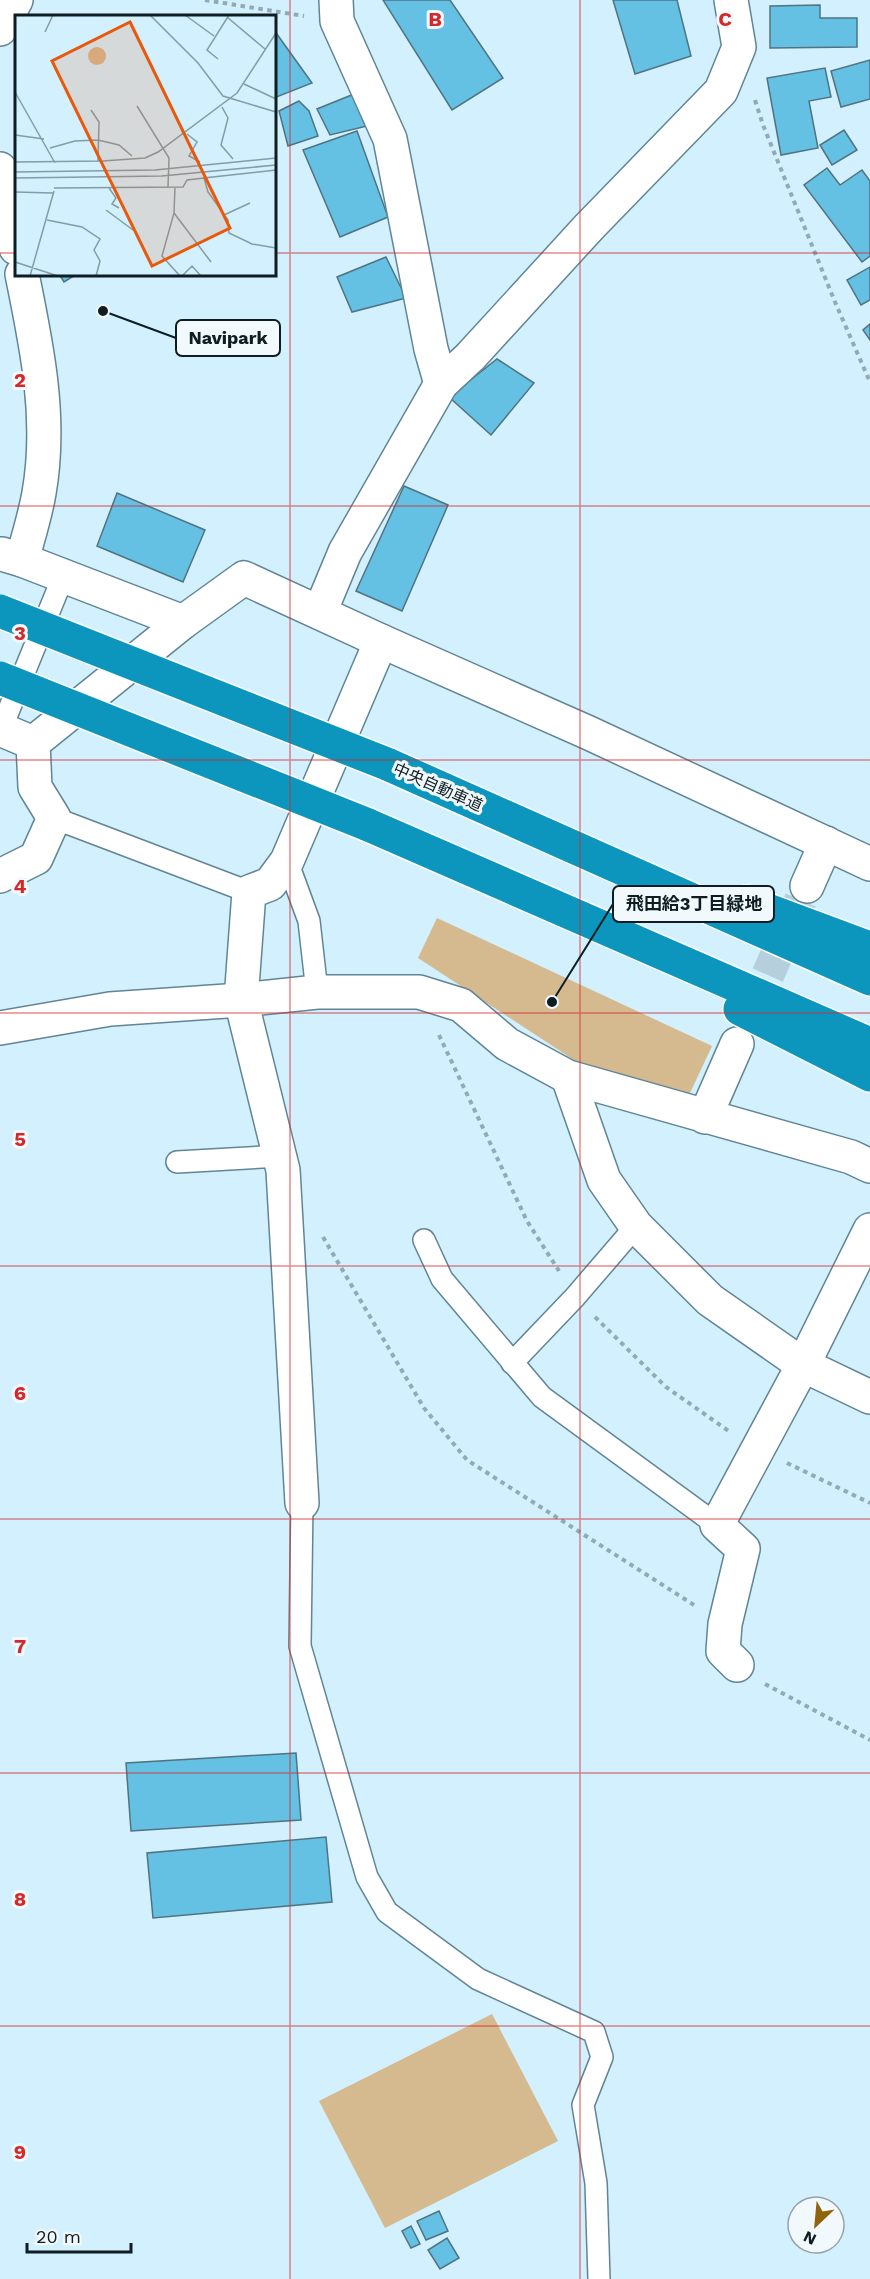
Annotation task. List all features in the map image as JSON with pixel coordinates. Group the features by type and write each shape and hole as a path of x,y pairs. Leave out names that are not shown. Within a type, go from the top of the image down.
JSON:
{"highway":[{"name":"中央自動車道","path":"0,612 387,764 870,979"},
{"path":"0,678 366,824 870,1044"},
{"path":"452,793 870,948"},
{"path":"418,846 870,1075"}],"street":[{"path":"0,29 16,0"},
{"path":"320,612 345,552 441,384 470,357 590,227 721,91 740,47 731,0"},
{"path":"336,10 390,139 431,349 441,384"},
{"path":"0,170 15,243"},
{"path":"22,276 38,350 45,417 39,493 11,557 183,622"},
{"path":"33,743 183,622 244,578 590,733 870,864"},
{"path":"302,1503 283,1170 241,1000 249,892 270,884 287,861 381,641"},
{"path":"0,729 33,743"},
{"path":"0,876 36,858 54,818 35,787 33,743"},
{"path":"807,886 826,843"},
{"path":"0,1028 110,1009 317,992 419,993 461,1005 507,1044 568,1077 851,1157 870,1166"},
{"path":"705,1117 738,1044"},
{"path":"568,1077 604,1180 636,1226 710,1300 803,1365 870,1397"},
{"path":"737,1665 723,1651 725,1624 743,1549 717,1525 803,1365 870,1230"}],"lane":[{"path":"0,729 63,577"},
{"path":"54,818 249,892"},
{"path":"287,861 309,921 317,992"},
{"path":"177,1162 280,1156"},
{"path":"512,1363 575,1297 636,1226"},
{"path":"424,1240 441,1279 542,1397 717,1525"},
{"path":"302,1503 300,1646 367,1877 387,1912 478,1979 594,2032 602,2057 583,2105 596,2183 598,2279"}],"path":[{"path":"205,0 336,10"},
{"path":"740,47 763,125 870,382"},
{"path":"318,1229 424,1408 467,1460 725,1624"},
{"path":"737,1665 763,1682 870,1740"}],"shaded area":[{"path":"437,918 712,1046 690,1093 577,1062 418,958"},
{"path":"492,2014 558,2141 385,2228 319,2101"}],"building":[{"path":"383,0 450,0 503,78 452,110"},
{"path":"613,0 677,0 691,56 635,74"},
{"path":"820,5 820,18 857,18 857,47 770,48 770,6"},
{"path":"276,33 312,83 276,97"},
{"path":"870,60 870,99 841,107 831,71"},
{"path":"825,68 831,97 809,101 818,148 781,155 767,78"},
{"path":"354,94 367,126 330,135 317,109"},
{"path":"299,101 309,111 318,136 288,146 279,111"},
{"path":"844,130 857,150 832,165 820,145"},
{"path":"357,131 388,217 340,237 303,150"},
{"path":"827,168 840,185 862,170 870,181 870,256 862,262 804,185"},
{"path":"386,257 406,298 352,312 337,277"},
{"path":"870,267 870,300 861,305 847,280"},
{"path":"60,276 74,276 64,282"},
{"path":"870,324 870,340 863,330"},
{"path":"497,359 534,383 491,435 449,397"},
{"path":"404,486 448,505 402,611 356,591"},
{"path":"117,493 205,530 183,582 97,546"},
{"path":"296,1753 301,1820 131,1831 126,1763"},
{"path":"326,1837 332,1902 153,1918 147,1853"},
{"path":"439,2211 448,2231 426,2240 417,2221"},
{"path":"411,2226 420,2244 411,2248 402,2231"},
{"path":"447,2238 459,2258 440,2269 428,2250"}],"tunnel":[{"path":"748,1020 807,886"}],"place":[{"name":"Navipark","path":"103,311"},
{"name":"飛田給3丁目緑地","path":"552,1002"}]}
